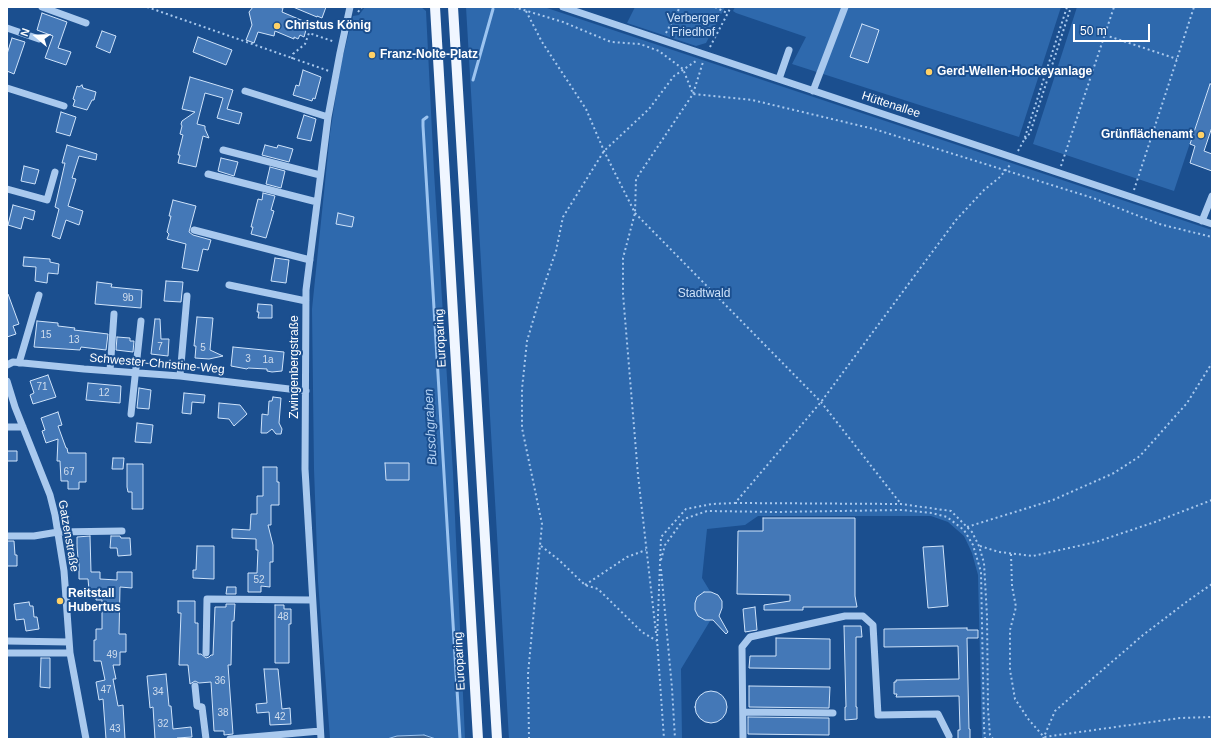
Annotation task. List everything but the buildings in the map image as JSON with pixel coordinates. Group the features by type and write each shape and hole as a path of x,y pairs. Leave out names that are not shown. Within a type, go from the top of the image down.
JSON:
{"main road":[{"name":"Europaring","path":"434,7 478,739"},
{"path":"454,7 497,739"}],"street":[{"path":"42,7 86,23"},
{"name":"Zwingenbergstraße","path":"321,739 305,469 306,301 328,117 350,7"},
{"name":"Hüttenallee","path":"563,7 1212,224"},
{"path":"813,91 845,7"},
{"path":"7,28 39,39"},
{"path":"779,79 789,50"},
{"path":"7,88 64,106"},
{"path":"245,91 328,117"},
{"path":"223,150 320,175"},
{"path":"7,189 47,200 55,172"},
{"path":"208,174 317,202"},
{"path":"1202,221 1212,196"},
{"path":"194,230 310,260"},
{"path":"229,285 306,301"},
{"path":"19,363 39,295"},
{"path":"180,376 187,296"},
{"path":"110,371 114,314"},
{"path":"131,414 141,320"},
{"name":"Schwester-Christine-Weg","path":"7,365 13,362 180,376 306,390"},
{"name":"Gatzenstraße","path":"7,381 50,496 58,532 65,586 70,654 86,739"},
{"path":"7,427 23,427"},
{"path":"7,536 34,536 58,532 122,531"},
{"path":"206,653 207,599 312,600"},
{"path":"743,739 742,647 750,637 845,616 863,616 873,625 878,715 938,714 949,736"},
{"path":"7,641 69,642"},
{"path":"7,653 70,654"},
{"path":"195,686 197,706 202,707 206,739"},
{"path":"743,712 833,713"},
{"path":"230,739 320,731"}],"path":[{"path":"147,7 292,59 336,73"},
{"path":"514,7 563,22 611,42 640,44 659,51 683,69 693,94"},
{"path":"664,41 667,31 680,7"},
{"path":"715,7 727,13"},
{"path":"664,739 657,641 646,550 623,294 623,258 635,213 636,179 693,94 706,55 731,7"},
{"path":"1016,158 1024,140 1067,7"},
{"path":"1024,140 1030,133 1071,7"},
{"path":"1059,173 1114,7"},
{"path":"1131,197 1194,7"},
{"path":"526,11 542,42 586,109 604,151 635,213 821,402 901,504"},
{"path":"292,59 293,54 305,44 309,33 342,44"},
{"path":"1105,35 1177,59"},
{"path":"529,739 528,674 542,524 522,428 522,389 528,341 540,297 556,251 563,217 604,151 649,109 674,76 706,55"},
{"path":"693,94 752,100 866,128 1093,198 1159,224 1212,237"},
{"path":"735,503 821,402 956,220 984,190 1006,171"},
{"path":"967,527 1053,500 1114,473 1140,456 1187,402 1212,363"},
{"path":"979,546 999,552 1033,556 1096,542 1155,522 1212,500"},
{"path":"657,641 661,537 686,510 712,504 735,503 901,504 951,511 972,532 979,546 984,563 988,710 990,735 993,739"},
{"path":"675,739 661,561 665,545 684,519 707,511 776,512 902,510 932,513 947,517 964,530 974,545 981,572 985,739"},
{"path":"541,545 585,584 598,589 642,632 657,641"},
{"path":"585,584 627,557 646,550"},
{"path":"1012,554 1012,586 1016,607 1010,630 1010,670 1015,699 1043,738"},
{"path":"1043,738 1055,712 1143,635 1212,584"},
{"path":"1043,738 1180,718 1212,717"}],"green space":[{"path":"365,7 421,7 426,11 434,172 453,473 465,739 436,739 424,735 397,736 387,739 330,739 318,581 314,469 312,309 330,134 340,68 353,16 359,15"},
{"name":"Stadtwald","path":"466,7 544,7 1212,230 1212,739 982,739 978,575 972,553 964,536 948,522 931,516 758,516 745,525 707,529 702,578 719,606 681,669 682,739 509,739"},
{"name":"Verberger Friedhof","path":"635,7 725,7 706,43 696,46 627,23"},
{"name":"Gerd-Wellen-Hockeyanlage","path":"735,7 1061,7 1019,137 792,64 806,37 736,13 733,11"},
{"path":"1077,7 1212,7 1212,77 1174,191 1033,144"}],"shaded area":[{"path":"424,735 436,739 387,739 397,736"}],"waterway":[{"name":"Buschgraben","path":"473,80 493,9"},
{"name":"Buschgraben","path":"427,117 423,120 423,126 460,739"}],"place":[{"name":"Christus König","path":"277,26"},
{"name":"Franz-Nolte-Platz","path":"372,55"},
{"name":"Gerd-Wellen-Hockeyanlage","path":"929,72"},
{"name":"Grünflächenamt","path":"1201,135"},
{"name":"Reitstall Hubertus","path":"60,601"}]}
